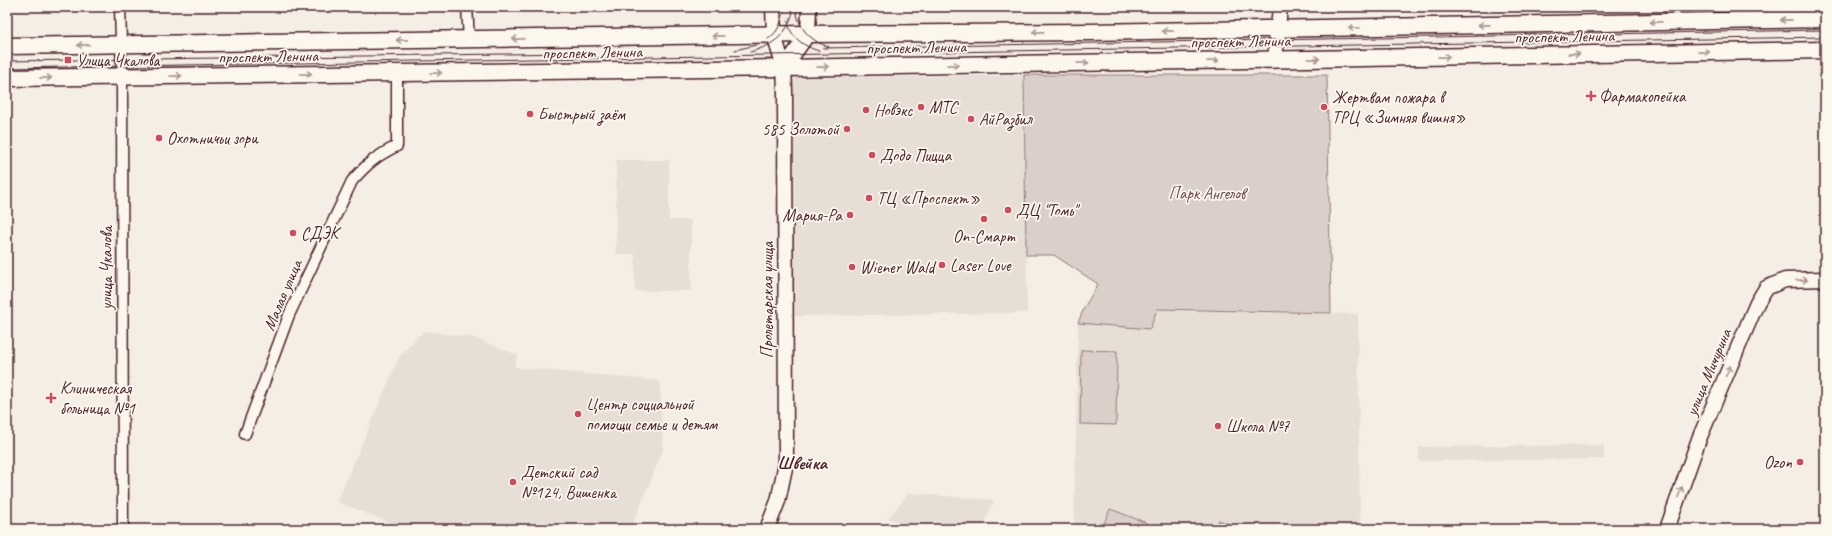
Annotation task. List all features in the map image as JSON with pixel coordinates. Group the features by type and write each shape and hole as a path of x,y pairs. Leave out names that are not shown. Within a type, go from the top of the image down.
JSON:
{"main road":[{"name":"проспект Ленина","path":"7,46 808,34 1277,29 1825,19"},
{"name":"проспект Ленина","path":"7,78 784,68 1825,50"}],"street":[{"name":"улица Чкалова","path":"120,7 122,44 123,529"},
{"path":"468,7 469,39"},
{"name":"Пролетарская улица","path":"767,529 778,501 786,463 784,68 774,35 773,7"},
{"path":"784,68 808,34 809,7"},
{"path":"1275,60 1280,7"},
{"name":"Малая улица","path":"244,434 289,315 352,181 366,164 397,146 397,73"},
{"name":"улица Мичурина","path":"1667,529 1699,439 1757,303 1766,288 1785,280 1825,279"}],"shaded area":[{"path":"1024,75 1027,313 794,316 791,78"},
{"path":"616,160 669,160 669,220 691,220 691,291 635,291 635,254 616,254"},
{"name":"Школа №7","path":"1084,308 1358,314 1360,529 1074,529 1078,323"},
{"path":"423,331 472,337 518,355 514,367 660,381 663,450 631,529 406,529 337,502 399,357"},
{"path":"1604,445 1604,459 1419,461 1419,447"},
{"path":"909,493 994,500 982,529 914,529 888,518"}],"green space":[{"name":"Парк Ангелов","path":"1024,75 1327,75 1331,313 1157,309 1150,329 1078,323 1084,308 1098,284 1054,255 1026,255"},
{"path":"1081,350 1117,351 1116,425 1080,424"},
{"path":"1110,509 1160,528 1102,529"},
{"path":"1219,520 1242,529 1215,529"}],"tram line":[{"path":"768,39 778,29 785,7"},
{"path":"750,52 767,46 780,37 789,24 794,7"},
{"path":"796,7 799,21 810,37 829,47"},
{"path":"788,21 791,32 803,44 819,51"},
{"path":"823,48 1825,30"},
{"path":"7,68 1825,37"},
{"path":"735,50 756,45"},
{"path":"7,61 577,53"}],"place":[{"name":"Улица Чкалова","path":"68,60"},
{"name":"Фармакопейка","path":"1591,96"},
{"name":"МТС","path":"921,107"},
{"name":"Жертвам пожара в ТРЦ «Зимняя вишня»","path":"1324,107"},
{"name":"Новэкс","path":"866,110"},
{"name":"Быстрый заём","path":"530,114"},
{"name":"АйРазбил","path":"971,119"},
{"name":"585 Золотой","path":"847,129"},
{"name":"Охотничьи зори","path":"159,138"},
{"name":"Додо Пицца","path":"872,155"},
{"name":"ТЦ «Проспект»","path":"869,198"},
{"name":"ДЦ \"Томь\"","path":"1008,210"},
{"name":"Мария-Ра","path":"850,215"},
{"name":"On-Смарт","path":"984,219"},
{"name":"СДЭК","path":"293,233"},
{"name":"Laser Love","path":"942,265"},
{"name":"Wiener Wald","path":"852,267"},
{"name":"Клиническая больница №1","path":"51,398"},
{"name":"Центр социальной помощи семье и детям","path":"578,414"},
{"name":"Школа №7","path":"1218,426"},
{"name":"Ozon","path":"1800,462"},
{"name":"Детский сад №124, Вишенка","path":"513,482"}],"district":[{"name":"Швейка","path":"802,463"}]}
